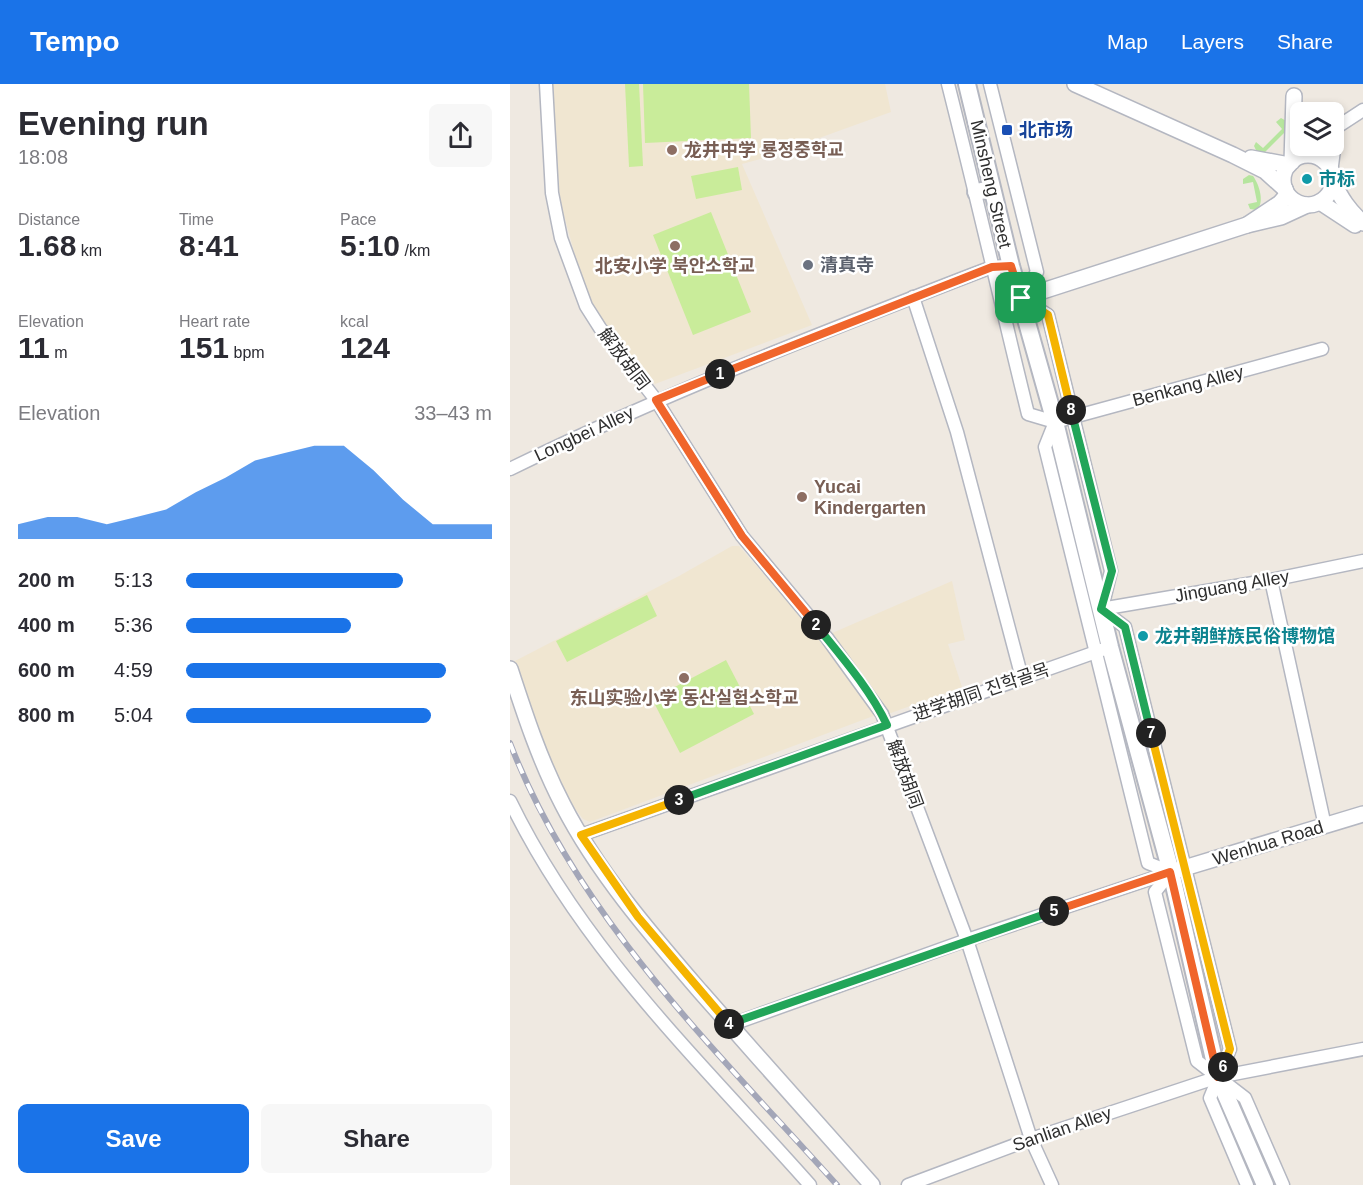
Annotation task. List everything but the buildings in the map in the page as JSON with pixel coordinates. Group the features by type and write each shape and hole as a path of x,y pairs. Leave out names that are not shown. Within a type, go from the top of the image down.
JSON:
{"main road":[{"name":"Minsheng Street","path":"968,84 984,190 1021,298 1055,422 1101,609 1103,649 1178,870 1218,1077 1265,1185"}],"street":[{"name":"解放胡同","path":"546,84 552,193 561,238 586,306 600,328 656,400 742,536 827,638 882,714 967,940 1031,1139 1052,1185"},
{"path":"948,84 984,190 992,267 1028,414 1055,422 1045,447 1103,649"},
{"path":"990,84 1037,272 1021,298"},
{"path":"1075,84 1233,155 1265,171 1296,202 1313,204 1363,228"},
{"path":"1247,225 1280,203 1287,195 1284,178 1290,164 1293,90"},
{"path":"1344,124 1363,110"},
{"path":"1233,155 1290,164 1306,156 1322,160 1342,200 1350,212 1363,223"},
{"path":"1021,298 1247,225 1281,217 1313,204 1331,191 1322,160"},
{"name":"Longbei Alley","path":"510,469 656,400 992,267 1011,266"},
{"path":"913,297 953,421 1022,678"},
{"path":"1021,298 1048,315 1112,571 1101,609 1125,627 1178,870"},
{"name":"Benkang Alley","path":"1055,422 1322,349"},
{"name":"Jinguang Alley","path":"1101,609 1271,580 1363,561"},
{"path":"1271,580 1325,826"},
{"name":"进学胡同 진학골목","path":"581,835 1103,649"},
{"path":"510,669 530,730 563,806 638,917 872,1185"},
{"path":"510,801 549,874 622,976 810,1185"},
{"name":"Wenhua Road","path":"730,1025 967,940 1178,870 1363,814"},
{"name":"Sanlian Alley","path":"908,1185 1031,1139 1218,1077 1363,1049"},
{"path":"1247,1185 1209,1098 1218,1077 1245,1098 1282,1185"}],"shaded area":[{"path":"552,84 885,84 891,112 742,164 812,325 655,384 605,329 585,291 560,201"},
{"name":"东山实验小学 동산실험소학교","path":"732,546 739,546 824,643 876,715 590,822 583,819 572,805 545,750 513,662"},
{"path":"952,581 965,640 948,644 962,687 891,713 887,712 830,634"}],"green space":[{"path":"625,84 639,84 643,166 629,167"},
{"path":"643,84 749,84 751,138 645,143"},
{"path":"1281,118 1288,122 1288,129 1265,152 1257,152 1254,146 1256,142 1263,148 1282,129 1276,122"},
{"path":"738,167 742,190 696,199 691,176"},
{"path":"1249,175 1253,176 1259,188 1261,202 1257,210 1250,209 1248,204 1257,202 1253,182 1243,184 1243,179"},
{"path":"711,212 751,312 693,335 653,235"},
{"path":"647,595 657,616 567,662 556,641"},
{"path":"726,660 754,714 680,753 652,699"}],"railway":[{"path":"510,743 538,806 572,866 611,923 698,1031 837,1185"}],"place":[{"name":"北市场","path":"1007,130"},
{"name":"龙井中学 룡정중학교","path":"672,150"},
{"name":"市标","path":"1307,179"},
{"name":"北安小学 북안소학교","path":"675,246"},
{"name":"清真寺","path":"808,265"},
{"name":"Yucai Kindergarten","path":"802,497"},
{"name":"龙井朝鲜族民俗博物馆","path":"1143,636"},
{"name":"东山实验小学 동산실험소학교","path":"684,678"}],"route":[{"path":"1011,266 1021,298 1048,315 1112,571 1101,609 1125,627 1230,1049 1218,1077 1170,872 967,940 730,1025 638,917 581,835 887,725 882,714 827,638 742,536 656,400 992,267 1011,266"}]}
